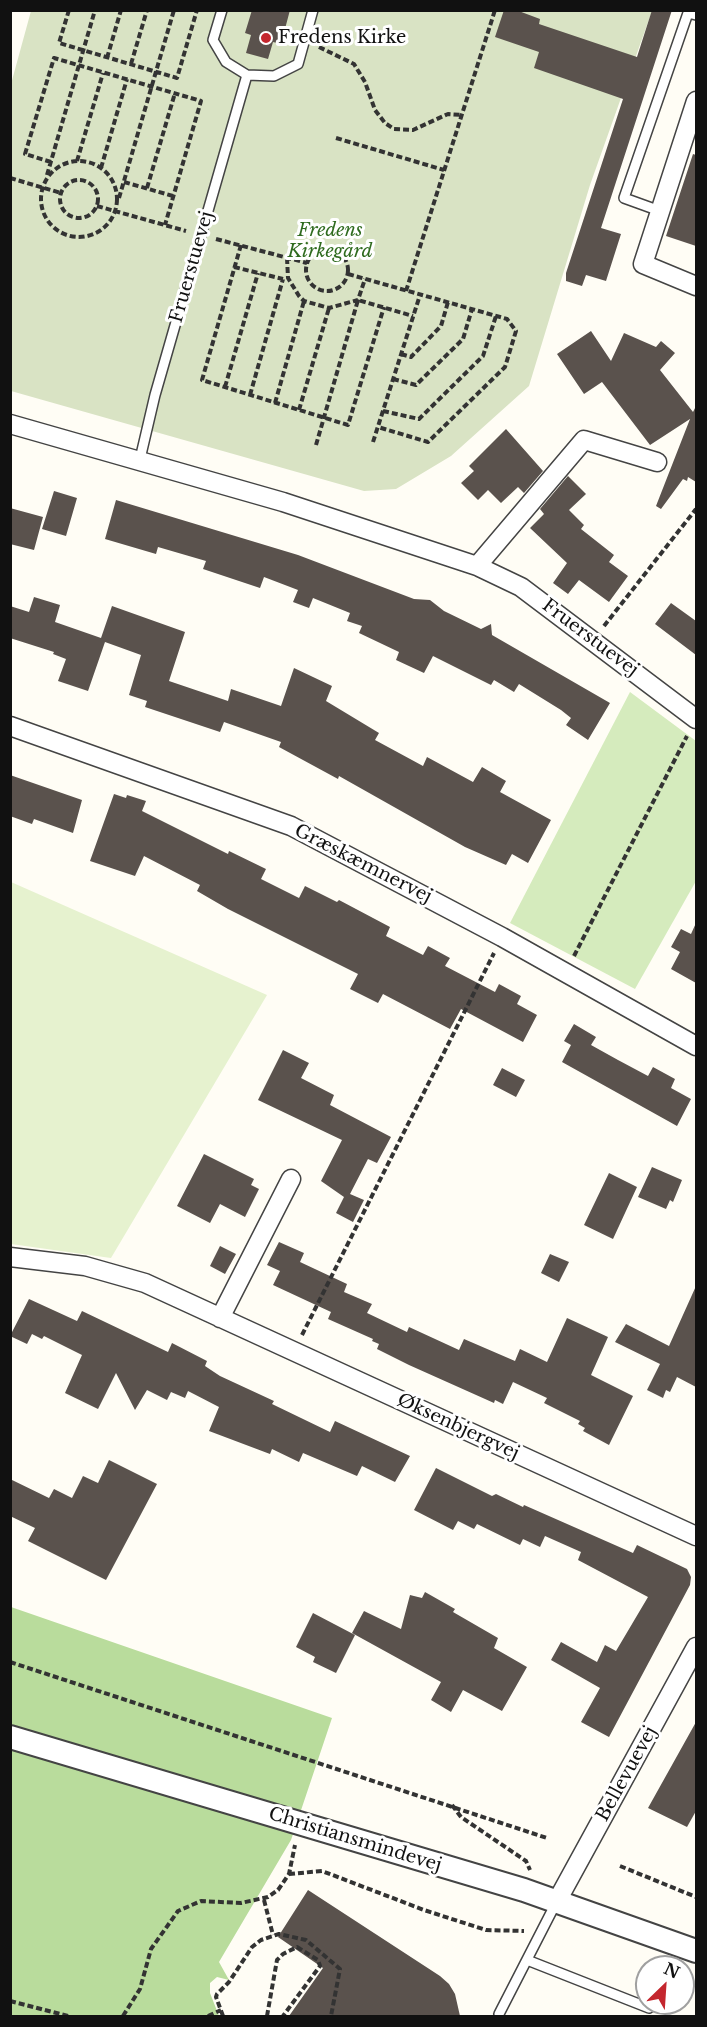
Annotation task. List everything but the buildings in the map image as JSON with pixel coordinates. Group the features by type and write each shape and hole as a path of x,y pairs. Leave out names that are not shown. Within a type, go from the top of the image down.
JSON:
{"street":[{"path":"696,101 644,264 696,286"},
{"name":"Fruerstuevej","path":"10,424 140,459 283,502 477,566 522,586 696,719"},
{"path":"477,566 584,440 657,462"},
{"name":"Græskæmnervej","path":"10,726 291,826 502,937 696,1046"},
{"path":"220,1318 291,1179"},
{"name":"Øksenbjergvej","path":"10,1257 85,1266 145,1283 696,1536"},
{"name":"Bellevuevej","path":"557,1901 696,1647"},
{"name":"Christiansmindevej","path":"10,1737 557,1901 696,1951"}],"lane":[{"path":"222,10 213,40 226,62 247,75 274,76 298,64 313,10"},
{"path":"660,211 624,198 688,13 696,15"},
{"name":"Fruerstuevej","path":"140,459 155,394 247,75"},
{"path":"499,2014 557,1901"},
{"path":"527,1960 635,2002"}],"path":[{"path":"69,10 59,43 177,78 196,10"},
{"path":"95,10 41,198 48,221 56,230 78,237 101,230 110,222 118,202 174,10"},
{"path":"107,57 121,10"},
{"path":"131,64 147,10"},
{"path":"406,291 495,10"},
{"path":"304,42 333,52 354,64 365,82 375,110 385,123 394,129 413,130 447,114 462,115"},
{"path":"51,162 26,154 54,58 201,101 165,225"},
{"path":"78,161 103,73"},
{"path":"101,168 127,79"},
{"path":"147,189 175,93"},
{"path":"336,138 444,170"},
{"path":"46,178 60,166 78,161 101,168 113,183 118,202"},
{"path":"10,178 61,193"},
{"path":"86,181 98,194 97,206 88,216 76,218 64,212 61,206 61,193 68,183 86,181"},
{"path":"124,182 173,196"},
{"path":"241,245 202,380 348,425 384,307"},
{"path":"329,249 342,255 346,261 348,274 346,281 335,290 322,291 315,288 307,277 307,263 316,252 329,249"},
{"path":"287,258 289,280 304,301 329,308 358,300 413,316"},
{"path":"234,267 289,280"},
{"path":"225,387 258,273"},
{"path":"348,274 507,319 516,331 505,367 428,442 378,428"},
{"path":"250,395 283,279"},
{"path":"316,445 365,279"},
{"path":"374,442 420,294"},
{"path":"275,403 304,301"},
{"path":"401,354 411,357 441,326 448,302"},
{"path":"299,410 329,308"},
{"path":"393,379 416,385 464,339 471,309"},
{"path":"383,411 419,419 483,356 496,316"},
{"path":"593,639 696,509"},
{"path":"565,973 696,719"},
{"path":"293,1351 502,937"},
{"path":"10,1662 547,1838"},
{"path":"452,1805 461,1817 526,1861 531,1868"},
{"path":"123,2016 140,1989 151,1949 178,1911 201,1901 241,1903 264,1900 278,1890 289,1874 294,1855 294,1822"},
{"path":"620,1866 696,1897"},
{"path":"289,1874 322,1871 424,1910 486,1930 541,1933"},
{"path":"264,1900 273,1935"},
{"path":"223,2016 217,1994 230,1982 252,1947 273,1935 288,1934 306,1940 340,1969 331,2016"},
{"path":"267,2016 277,1960 297,1947 318,1960 320,1966 283,2016"},
{"path":"10,2001 68,2016"},
{"path":"207,2016 220,2010"}],"green space":[{"name":"Fredens Kirkegård","path":"31,11 652,11 590,185 529,386 451,456 396,489 364,491 11,391 11,84"},
{"path":"630,692 696,741 696,881 635,989 510,923"},
{"path":"11,882 267,995 111,1258 11,1244"},
{"path":"11,1607 332,1718 291,1840 219,1962 229,1980 217,1977 210,1983 210,1993 219,2016 11,2016"}],"place":[{"name":"Fredens Kirke","path":"266,38"}]}
